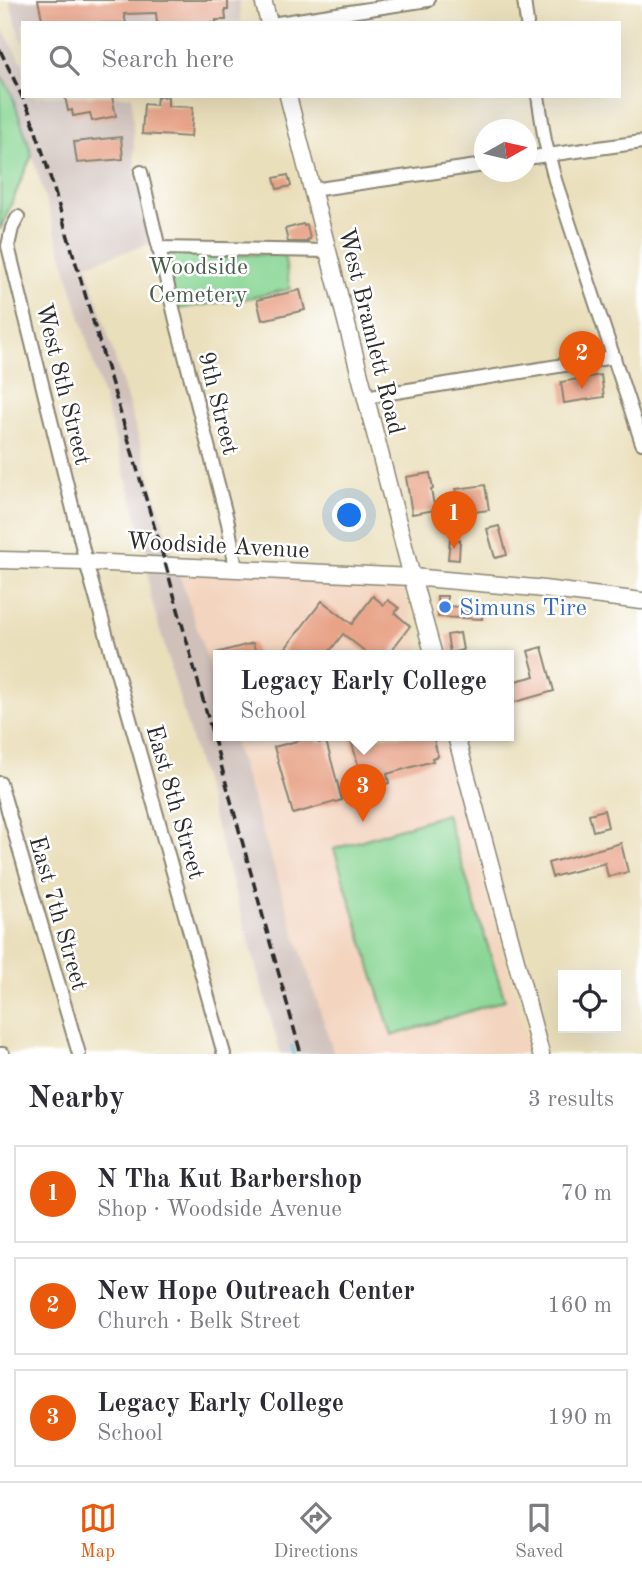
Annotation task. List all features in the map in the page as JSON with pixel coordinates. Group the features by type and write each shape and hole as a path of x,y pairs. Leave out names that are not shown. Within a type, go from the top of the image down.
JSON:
{"street":[{"path":"263,0 268,21"},
{"path":"291,21 428,0"},
{"path":"524,0 527,21"},
{"name":"West Bramlett Road","path":"289,98 432,650"},
{"path":"538,98 555,180 642,443"},
{"path":"537,157 642,142"},
{"path":"312,190 474,166"},
{"name":"9th Street","path":"141,172 228,523 236,569"},
{"name":"West 8th Street","path":"18,217 8,246 86,562"},
{"path":"158,248 328,251"},
{"path":"365,397 614,357"},
{"name":"Woodside Avenue","path":"0,560 412,577 642,601"},
{"name":"East 8th Street","path":"86,562 224,1054"},
{"path":"457,741 541,1054"},
{"name":"East 7th Street","path":"0,783 79,1054"}],"shaded area":[{"path":"9,0 239,0 241,21 21,21 21,39"},
{"path":"0,25 21,61 21,98 37,98 39,103 38,98 132,98 135,171 150,244 87,264 177,567 213,678 213,741 234,741 334,1054 281,1054 150,595 147,551 67,270 11,92 0,74"},
{"path":"177,567 275,571 403,589 420,650 213,650 213,678"},
{"path":"234,741 445,741 530,1054 334,1054"}],"green space":[{"path":"0,74 11,92 32,155 0,230"},
{"name":"Woodside Cemetery","path":"164,254 284,255 290,289 177,309"},
{"path":"446,814 505,1000 392,1036 334,849"}],"building":[{"path":"38,0 228,0 226,20 157,21 156,13 124,14 126,21 43,21"},
{"path":"65,98 112,98 116,116 92,121 90,113 73,116 72,110 68,111"},
{"path":"157,98 168,98 168,106 193,107 191,137 142,134 144,104 156,105"},
{"path":"121,137 123,159 77,163 74,142"},
{"path":"288,175 291,186 277,189 274,178"},
{"path":"307,225 310,239 308,242 288,242 285,229"},
{"path":"300,290 305,310 262,320 257,300"},
{"path":"601,375 604,397 564,403 561,382"},
{"path":"430,473 435,510 412,514 406,477"},
{"path":"485,485 489,510 459,514 456,489"},
{"path":"499,526 507,555 495,558 487,529"},
{"path":"450,539 460,540 459,560 448,559"},
{"path":"373,596 384,605 388,600 399,608 395,613 410,626 392,650 363,650 343,634 331,650 284,650 322,601 352,624"},
{"name":"Simuns Tire","path":"437,596 447,596 447,606 460,607 460,612 481,609 482,619 438,617"},
{"path":"460,633 463,650 450,650 447,635"},
{"path":"253,643 255,650 227,650"},
{"path":"542,647 554,691 514,702 514,681 535,676 528,651"},
{"path":"297,741 326,741 342,800 293,814 274,747"},
{"path":"351,741 434,741 438,756 432,758 433,761 387,774 389,783 365,790"},
{"path":"604,810 608,827 593,831 589,814"},
{"path":"621,843 628,872 608,877 605,863 552,877 548,863"}],"waterway":[{"path":"292,1046 294,1054"}],"railway":[{"path":"0,50 21,94"},
{"path":"23,98 44,156 166,566 213,736"},
{"path":"214,741 301,1054"}],"place":[{"name":"New Hope Outreach Center","path":"582,389"},
{"name":"N Tha Kut Barbershop","path":"454,549"},
{"name":"Simuns Tire","path":"445,607"},
{"name":"Legacy Early College","path":"363,822"}]}
